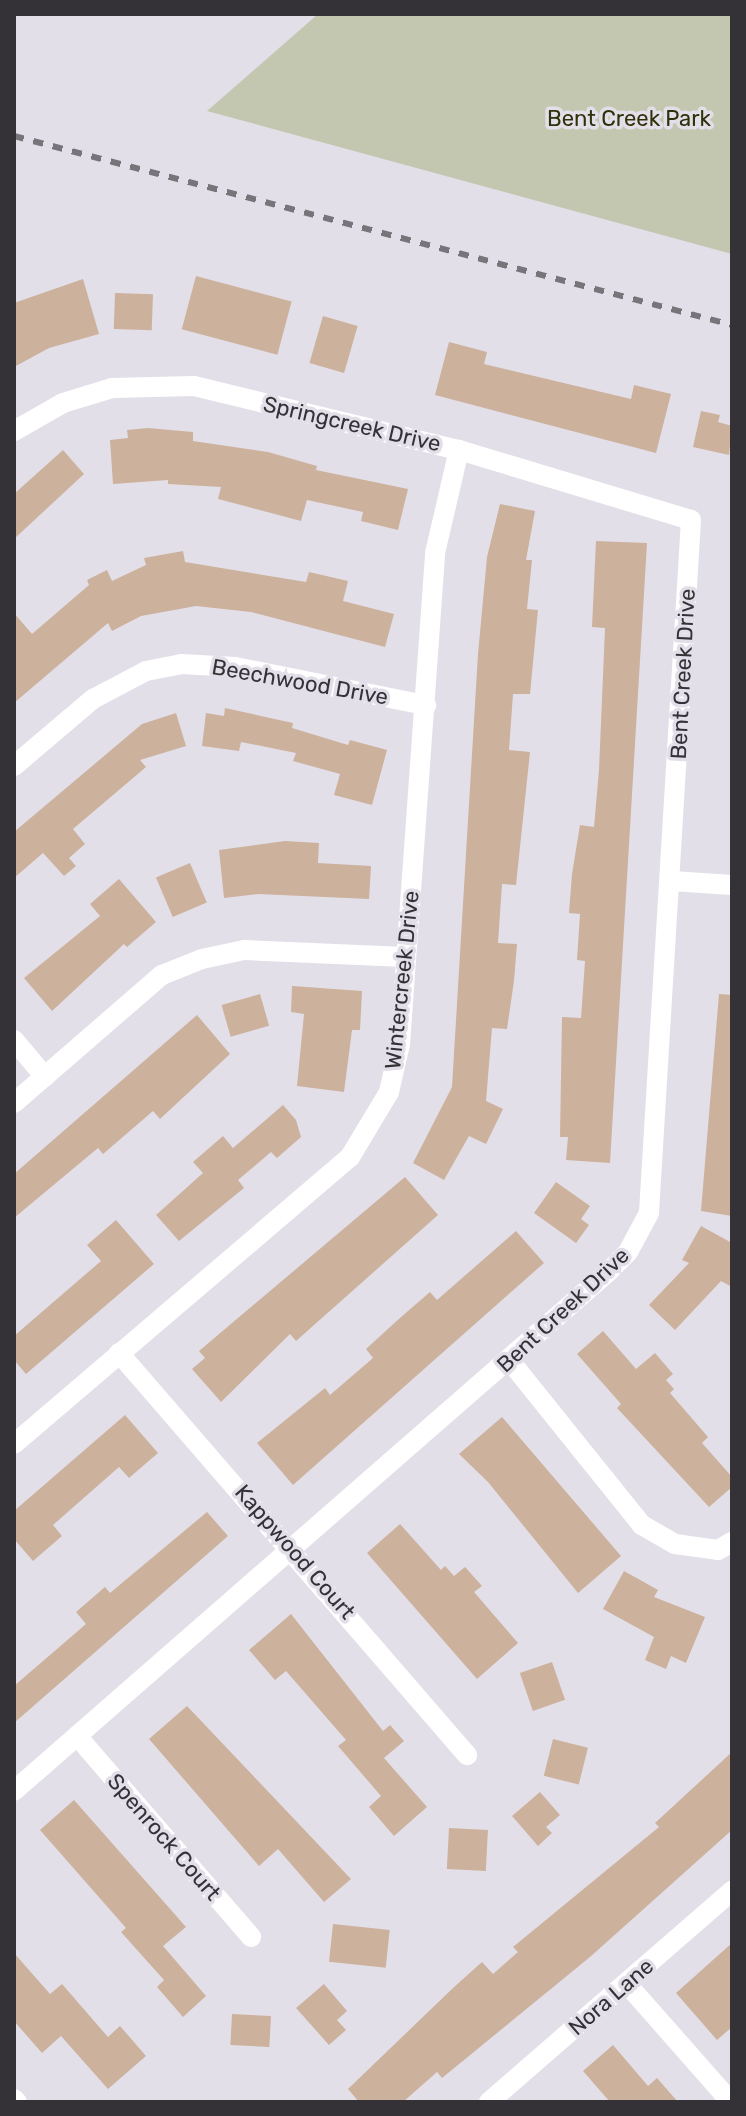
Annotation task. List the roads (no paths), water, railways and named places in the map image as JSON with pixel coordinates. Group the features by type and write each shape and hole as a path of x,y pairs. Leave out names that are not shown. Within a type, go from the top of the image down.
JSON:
{"street":[{"name":"Springcreek Drive","path":"14,431 75,399 112,388 194,386 459,450 691,520"},
{"name":"Wintercreek Drive","path":"14,1444 350,1157 389,1092 400,1044 435,553 459,450"},
{"name":"Bent Creek Drive","path":"14,1791 510,1361 628,1252 649,1213 672,881 691,520"},
{"name":"Beechwood Drive","path":"14,766 93,699 146,671 181,664 235,667 426,705"},
{"path":"672,881 732,885"},
{"path":"14,1103 162,975 202,959 244,950 405,957"},
{"path":"14,1040 45,1077"},
{"name":"Kappwood Court","path":"119,1353 293,1549 467,1755"},
{"path":"510,1361 642,1525 675,1544 718,1550 732,1542"},
{"name":"Spenrock Court","path":"77,1736 251,1937"},
{"name":"Nora Lane","path":"489,2102 732,1891"},
{"path":"627,1984 731,2102"}],"railway":[{"path":"14,136 732,325"}],"park label":[{"name":"Bent Creek Park","path":"629,119"}]}
